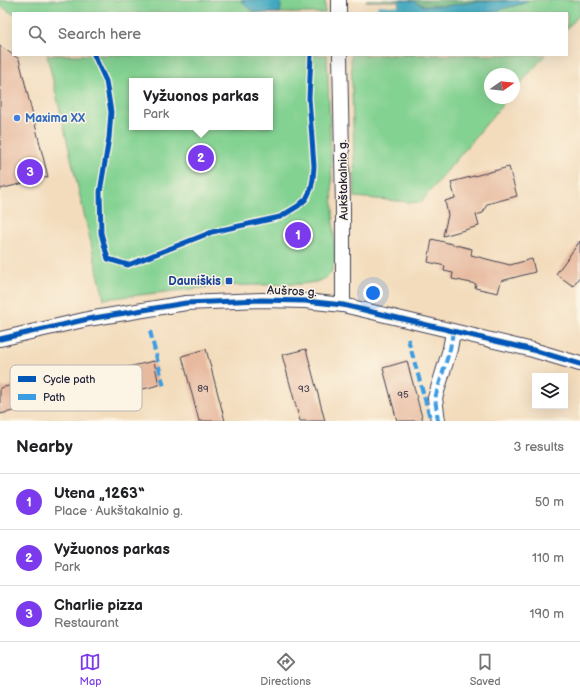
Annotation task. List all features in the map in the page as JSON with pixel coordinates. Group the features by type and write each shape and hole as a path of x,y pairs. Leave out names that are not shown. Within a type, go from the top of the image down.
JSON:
{"street":[{"path":"339,0 339,12"},
{"name":"Aukštakalnio g.","path":"340,56 344,223 343,305"},
{"name":"Aušros g.","path":"0,340 88,319 186,303 262,300 305,301 343,305 533,350 580,364"},
{"path":"438,421 435,398 450,349 453,332"}],"green space":[{"path":"0,0 325,0 325,12 12,12 12,13 0,5"},
{"path":"366,0 507,0 503,2 474,2 446,6 424,6 413,1"},
{"path":"528,0 580,0 580,14 568,28 568,12 492,12 524,3"},
{"path":"47,56 327,56 335,261 331,273 326,278 316,282 302,284 218,286 104,299"},
{"path":"351,56 544,56 520,84 520,68 484,68 484,104 503,104 420,203 355,197"}],"water":[{"path":"241,0 280,0 281,7 280,12 258,12 249,9"},
{"path":"398,0 413,1 424,6 446,6 474,2 528,0 524,3 492,12 400,12"}],"building":[{"name":"Maxima XX","path":"0,46 12,54 12,56 19,59 48,177 0,189"},
{"path":"509,167 517,196 487,204 483,213 476,215 479,226 443,236 448,215 445,201 455,198 451,182"},
{"path":"432,239 472,249 471,255 510,265 532,259 535,272 501,281 498,293 475,288 476,284 452,279 453,273 444,271 445,266 428,262"},
{"path":"580,241 580,276 573,286 556,274"},
{"path":"206,349 225,421 199,421 182,356"},
{"path":"306,349 325,421 300,421 282,355"},
{"path":"154,361 159,385 142,389 142,365 137,365"},
{"path":"407,361 423,421 397,421 383,368"},
{"path":"10,386 10,411 14,411 0,414 0,388"}],"waterway":[{"path":"379,7 404,9"}],"marked path":[{"path":"150,331 164,387"},
{"path":"438,421 435,398 450,349 453,332"},
{"path":"408,339 431,421"}],"cycle path":[{"path":"94,56 106,81 111,112 109,138 100,192 101,233 108,259 128,265 212,232 280,217 298,206 306,199 311,189 314,166 309,98 311,56"},
{"path":"0,339 88,319 186,303 262,300 305,301 343,305 533,350 580,364"}],"place":[{"name":"Maxima XX","path":"17,118"},
{"name":"Vyžuonos parkas","path":"201,158"},
{"name":"Charlie pizza","path":"30,172"},
{"name":"Utena „1263“","path":"298,235"},
{"name":"Dauniškis","path":"229,281"}]}
